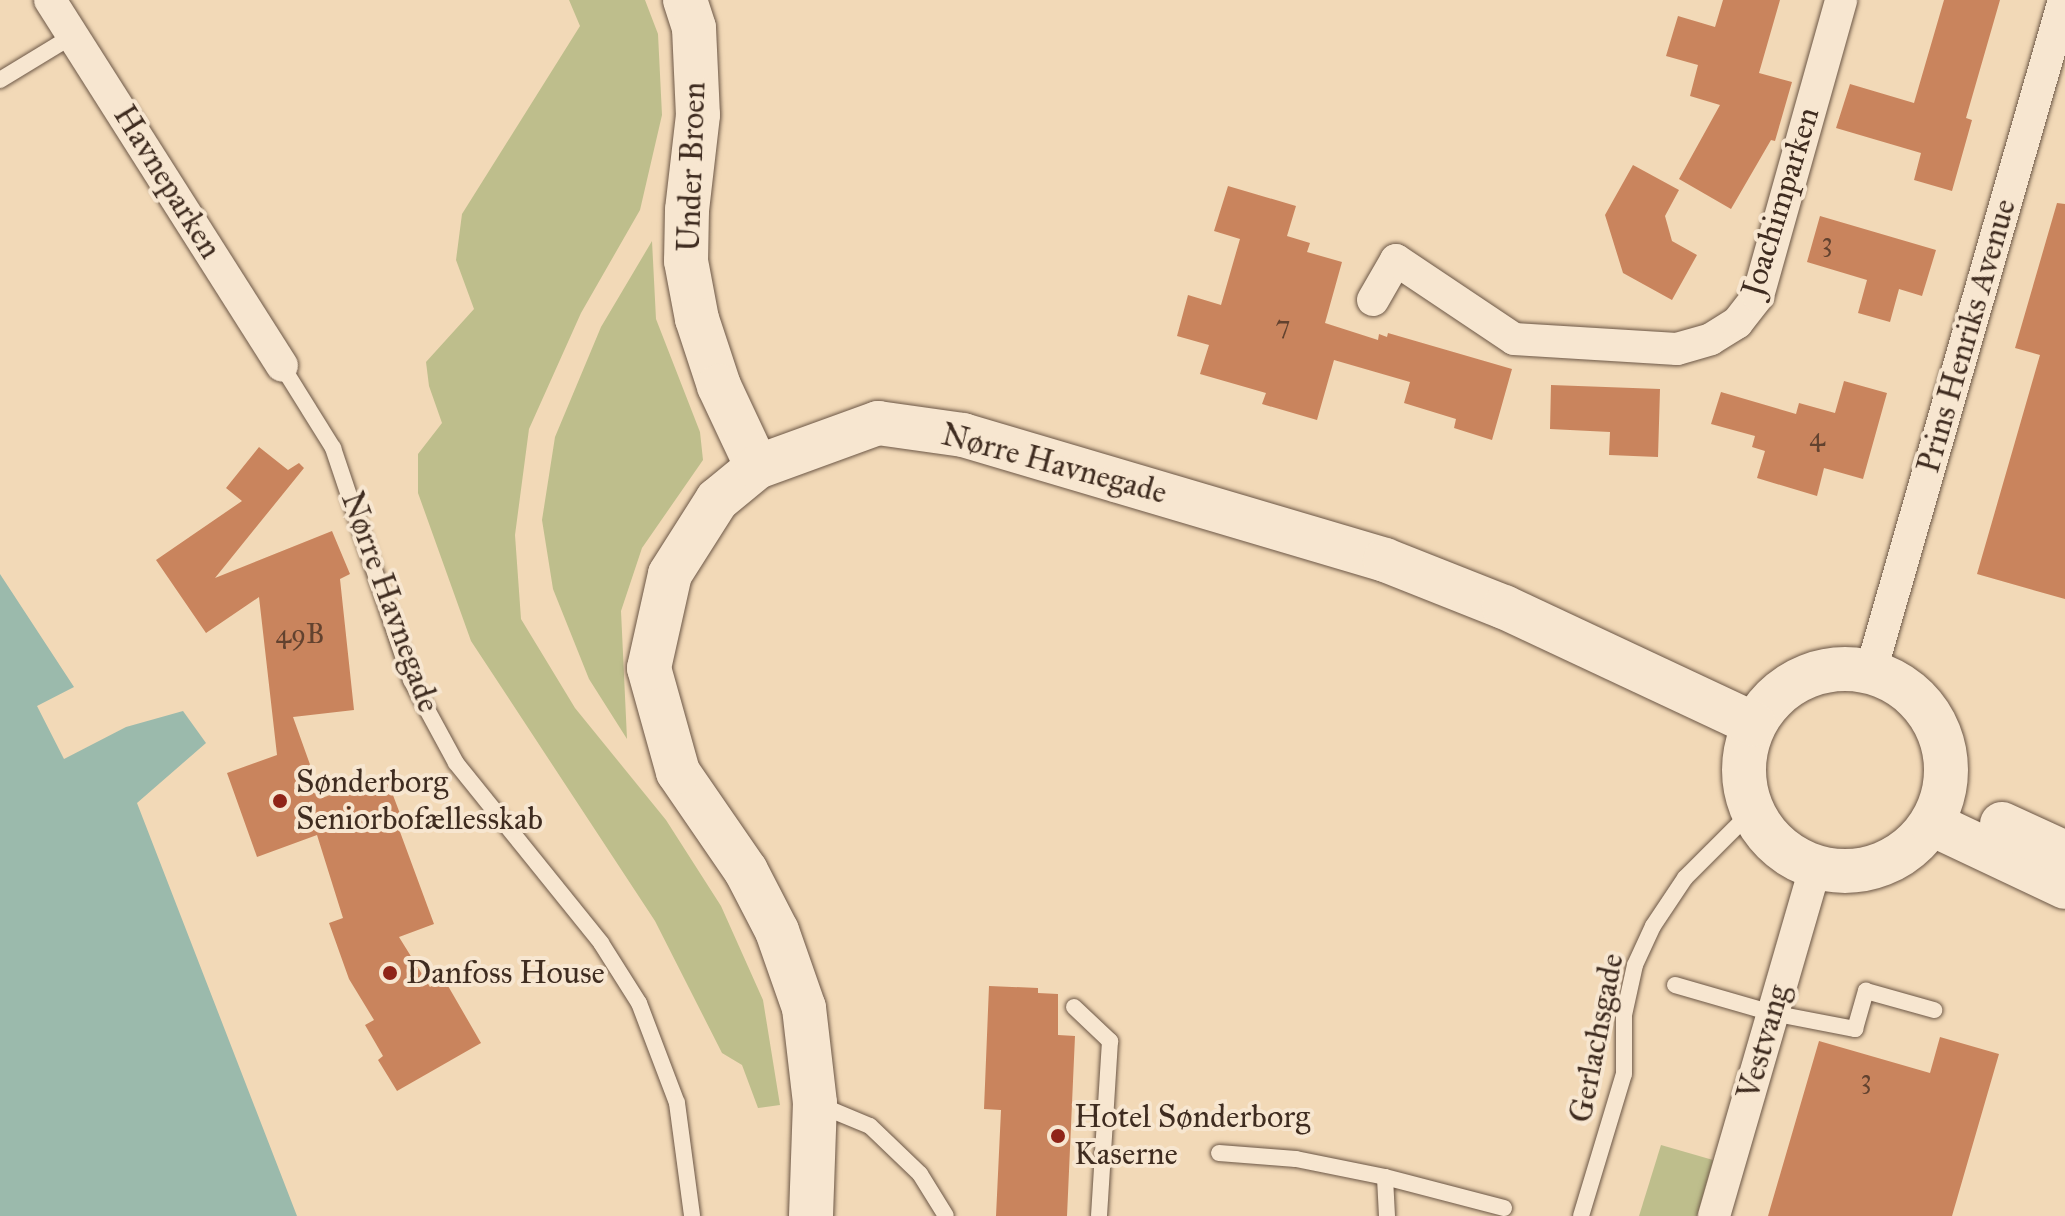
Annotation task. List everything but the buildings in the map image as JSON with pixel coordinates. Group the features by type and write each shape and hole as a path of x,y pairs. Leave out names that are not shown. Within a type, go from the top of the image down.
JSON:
{"street":[{"name":"Havneparken","path":"50,0 282,366"},
{"name":"Under Broen","path":"685,0 694,28 698,115 687,210 686,261 697,319 719,386 757,467"},
{"name":"Joachimparken","path":"1373,300 1396,260 1514,339 1677,349 1711,339 1737,323 1758,296 1841,0"},
{"name":"Prins Henriks Avenue","path":"1871,671 2058,47 2064,0"},
{"name":"Nørre Havnegade","path":"811,1216 815,1103 804,1008 777,931 746,871 678,772 649,668 670,574 717,500 757,467 878,423 963,435 1385,560 1504,607 1754,724"},
{"path":"1836,668 1871,671 1900,684 1924,706 1940,734 1947,765 1937,811 1910,849 1881,866 1848,872 1815,868 1789,855 1768,836 1752,811 1744,783 1744,753 1754,724 1774,696 1803,677 1836,668"},
{"path":"1937,811 2065,853"},
{"path":"1937,811 2065,887"},
{"name":"Vestvang","path":"1714,1216 1815,868"}],"lane":[{"path":"0,80 74,35"},
{"name":"Nørre Havnegade","path":"282,366 333,448 411,680 456,763 601,943 639,1003 677,1103 692,1216"},
{"name":"Gerlachsgade","path":"1581,1216 1624,1074 1624,1015 1635,965 1653,926 1685,878 1752,811"},
{"path":"1675,985 1772,1013 1855,1029 1866,991 1934,1010"},
{"path":"1074,1007 1110,1041 1099,1216"},
{"path":"815,1103 870,1126 920,1174 946,1216"},
{"path":"1219,1153 1296,1159 1385,1177 1504,1208"},
{"path":"1385,1177 1387,1216"}],"green space":[{"path":"569,0 645,0 658,34 662,115 640,210 581,313 529,429 515,535 521,619 575,708 666,820 721,906 763,1000 780,1105 758,1108 742,1065 722,1053 655,921 471,641 418,493 418,454 442,423 429,386 426,362 474,309 456,260 462,214 580,26"},
{"path":"652,241 656,319 700,432 703,460 642,548 621,611 627,739 589,679 553,589 542,520 555,437 601,327"},
{"path":"1661,1145 1713,1160 1697,1216 1639,1216"}],"shaded area":[{"path":"0,574 74,687 37,706 64,759 126,727 183,711 206,743 137,803 297,1216 0,1216"}],"place":[{"name":"Sønderborg Seniorbofællesskab","path":"280,801"},
{"name":"Danfoss House","path":"390,973"},
{"name":"Hotel Sønderborg Kaserne","path":"1058,1136"}]}
